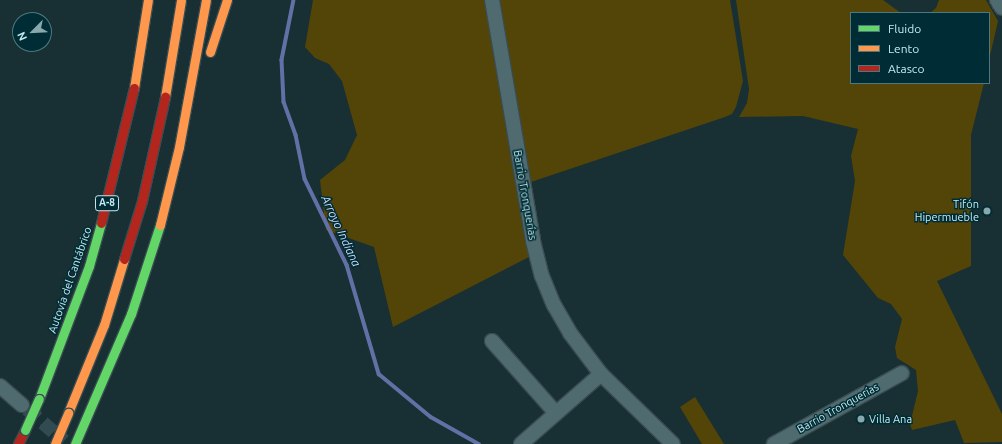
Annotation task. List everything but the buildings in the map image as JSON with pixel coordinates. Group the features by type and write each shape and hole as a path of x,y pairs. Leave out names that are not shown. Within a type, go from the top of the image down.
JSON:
{"highway":[{"name":"Autovía del Cantábrico","path":"18,444 39,399 89,266 104,214 132,102 148,0"},
{"path":"55,444 106,319 142,201 169,80 181,0"},
{"path":"155,246 182,133 206,0"},
{"path":"208,61 227,0"},
{"path":"74,444 131,314 155,246 173,202 195,115"}],"street":[{"name":"Barrio Tronquerías","path":"492,0 530,229 542,276 554,305 570,333 601,374 673,444"},
{"path":"997,0 1002,8"},
{"path":"492,341 552,408"},
{"name":"Barrio Tronquerías","path":"774,444 902,373"},
{"path":"521,444 552,408 601,374"},
{"path":"0,386 22,405"}],"shaded area":[{"path":"313,0 487,0 529,257 393,327 374,247 326,230 320,180 345,160 357,135 342,81 329,64 315,58 305,47"},
{"path":"498,0 730,0 743,81 736,107 732,114 725,117 528,183"},
{"path":"736,0 883,0 900,12 850,12 850,84 984,84 971,135 971,266 937,281 1002,414 1002,442 964,443 955,420 912,430 910,424 918,391 916,370 897,358 895,347 902,319 891,304 878,298 843,255 855,181 851,156 858,129 803,116 739,117 747,103 749,89"},
{"path":"939,0 986,0 998,21 990,56 990,12 931,12 936,8"},
{"path":"695,397 724,444 702,444 680,407"}],"waterway":[{"name":"Arroyo Indiana","path":"294,0 282,60 284,102 296,135 305,179 347,265 379,374 431,417 479,444"}],"tunnel":[{"path":"27,409 64,441"}],"traffic: fast":[{"path":"39,399 89,266 101,223"},
{"path":"75,444 131,314 160,225"},
{"path":"25,430 39,399"}],"traffic: slow":[{"path":"134,88 148,0"},
{"path":"165,97 181,0"},
{"path":"160,225 179,147 206,0"},
{"path":"210,52 227,0"},
{"path":"68,413 104,325 124,259"},
{"path":"55,444 68,413"}],"traffic: jam":[{"path":"101,223 134,88"},
{"path":"124,259 142,201 165,97"},
{"path":"18,444 25,430"}],"place":[{"name":"Tifón Hipermueble","path":"987,211"},
{"name":"Villa Ana","path":"861,419"}]}
